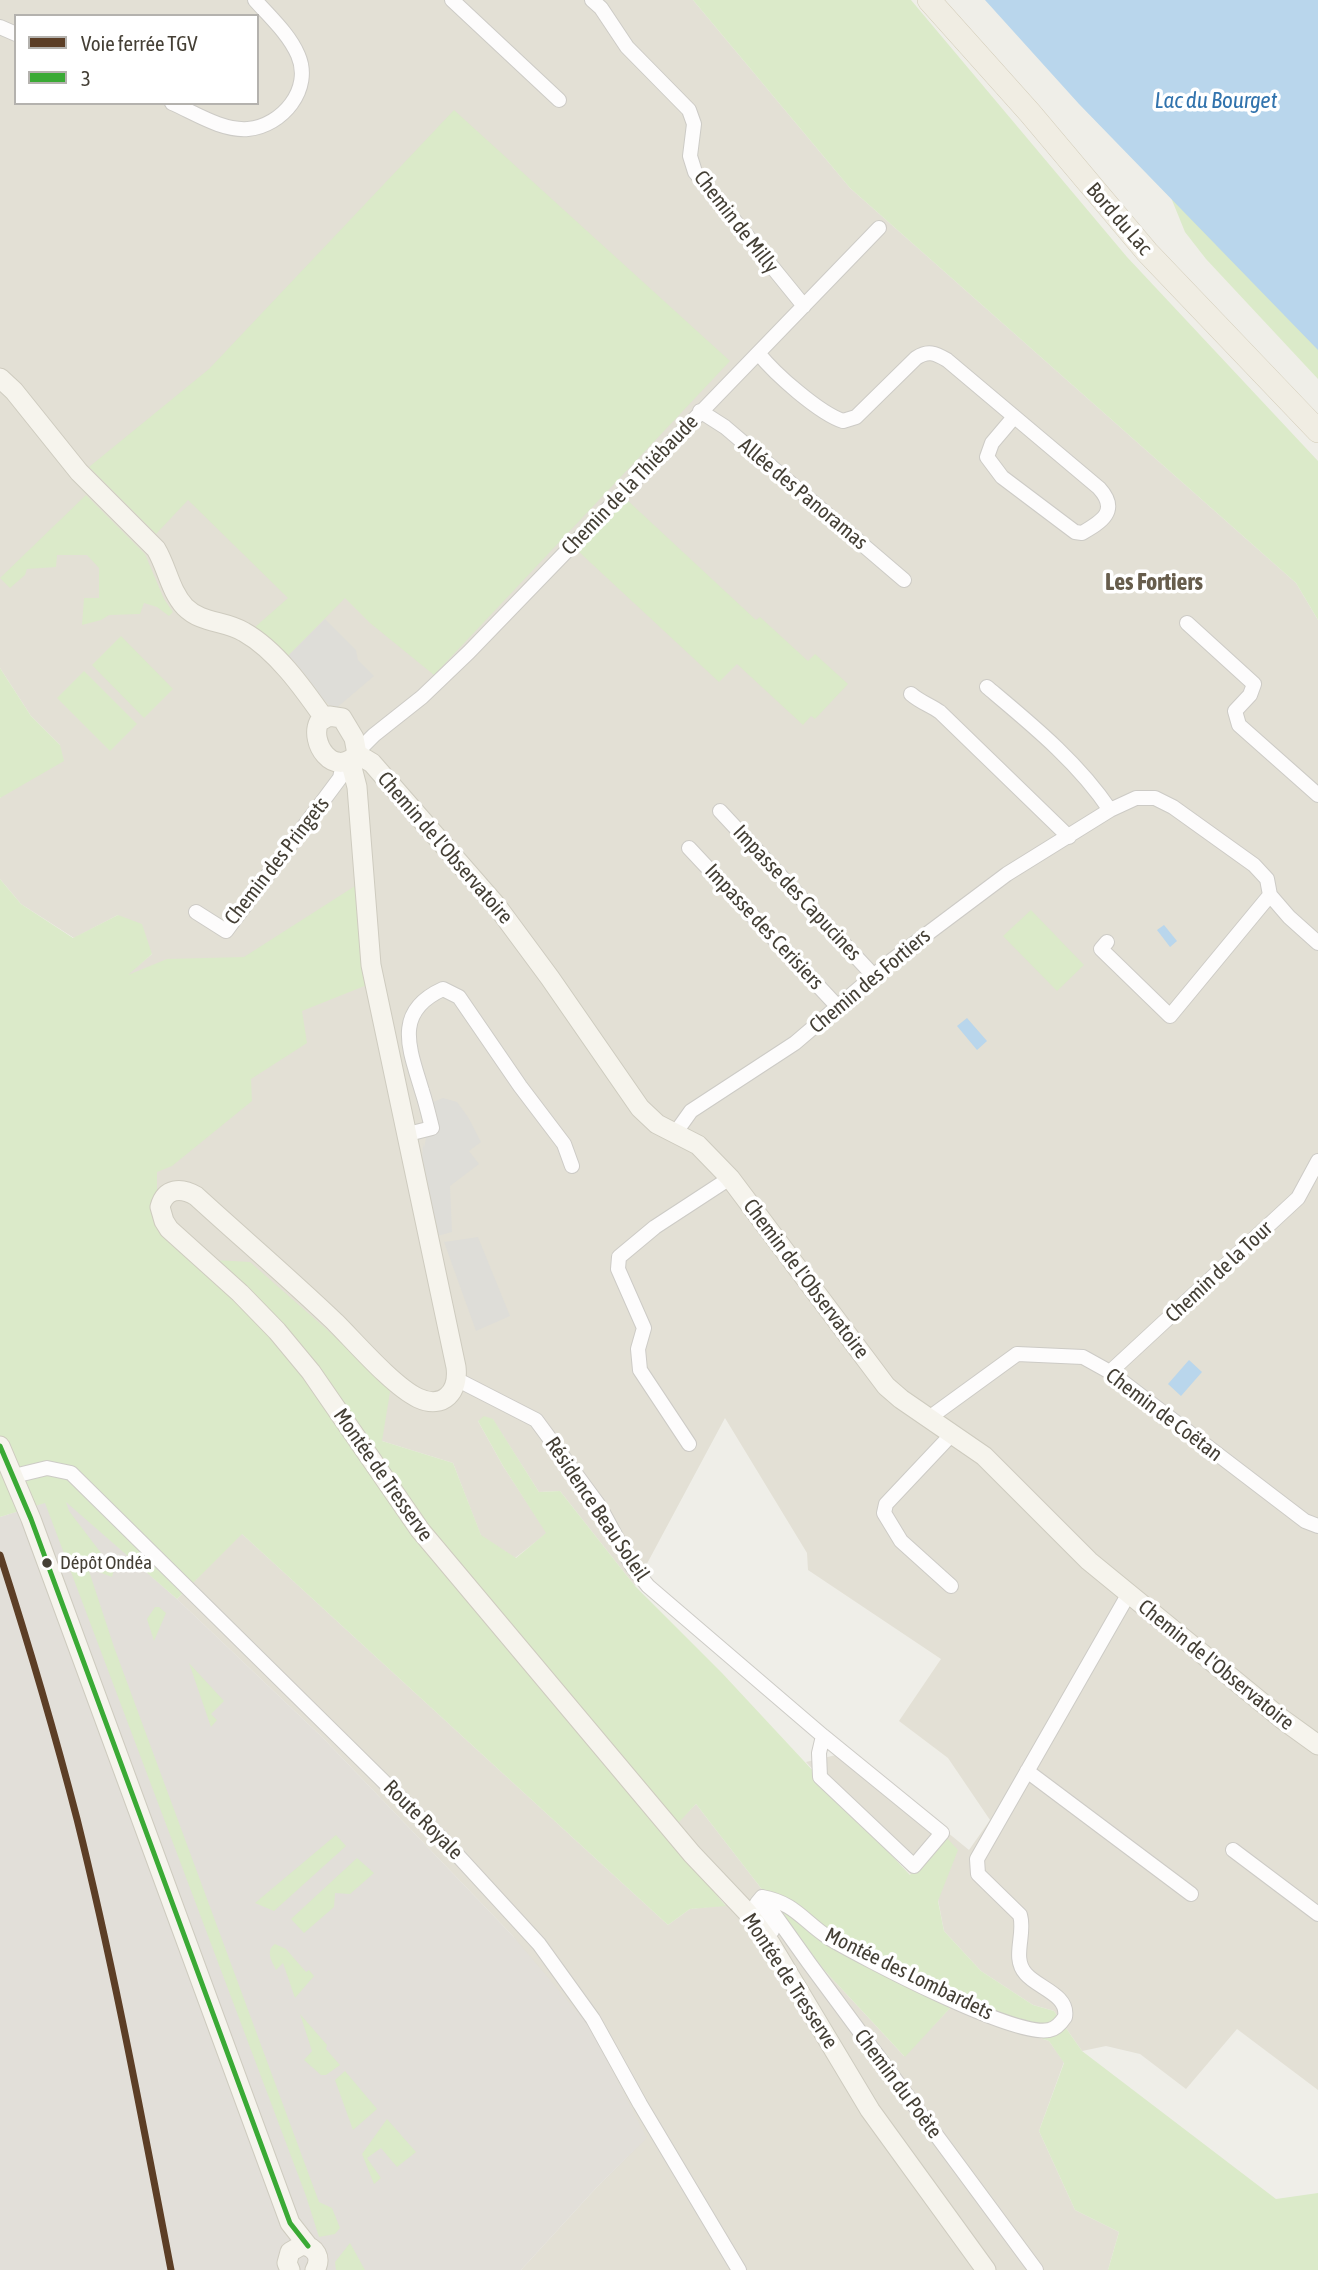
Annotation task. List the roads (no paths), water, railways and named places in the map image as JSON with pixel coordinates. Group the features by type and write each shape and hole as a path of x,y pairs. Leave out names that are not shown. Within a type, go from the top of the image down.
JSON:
{"main road":[{"name":"Bord du Lac","path":"929,0 1030,113 1147,252 1318,431"},
{"name":"Bord du Lac","path":"950,0 1051,114 1157,241 1318,411"}],"street":[{"path":"177,105 223,125 247,129 271,122 285,113 298,92 301,68 299,58 284,33 255,0"},
{"path":"452,0 559,100"},
{"name":"Chemin de Milly","path":"592,0 605,14 617,36 689,110 694,124 690,156 695,172 804,306"},
{"name":"Chemin de la Thiébaude","path":"352,754 422,698 469,652 879,228"},
{"path":"759,354 775,371 826,413 843,421 856,417 916,358 928,352 937,354 1014,416 1105,495 1109,506 1099,523 1082,533 1075,532 1002,477 987,457 992,443 1014,416"},
{"path":"0,378 79,472 156,549 164,562 175,593 187,609 202,619 230,626 250,635 300,683 324,718"},
{"name":"Allée des Panoramas","path":"700,411 725,427 904,580"},
{"path":"1187,623 1254,684 1250,695 1235,712 1239,725 1318,795"},
{"path":"987,687 1064,755 1098,791 1110,810"},
{"path":"911,694 920,703 940,712 1069,837"},
{"path":"352,754 332,762 323,751 316,729 324,718 334,715 342,718 352,754 371,965 457,1380"},
{"name":"Chemin des Pringets","path":"196,912 226,931 340,778 352,754"},
{"name":"Chemin de l'Observatoire","path":"352,754 372,763 482,887 550,978 640,1108 657,1124 698,1145 730,1178 872,1369 901,1399 990,1461 1089,1561 1128,1595 1318,1745"},
{"name":"Chemin des Fortiers","path":"676,1132 691,1111 795,1043 873,975 1007,874 1110,810 1136,797 1155,798 1173,807 1254,865 1267,879 1270,895 1289,917 1318,943"},
{"name":"Impasse des Capucines","path":"720,811 873,975"},
{"name":"Impasse des Cerisiers","path":"689,848 838,1007"},
{"path":"1107,942 1101,949 1170,1016 1270,895"},
{"path":"408,1134 432,1128 408,1041 409,1024 417,1009 431,995 443,989 459,997 520,1086 565,1144 572,1166"},
{"name":"Chemin de la Tour","path":"1110,1372 1298,1198 1318,1164"},
{"path":"689,1444 640,1370 638,1349 643,1328 618,1269 619,1257 655,1227 730,1178"},
{"name":"Montée de Tresserve","path":"457,1380 452,1392 441,1400 435,1402 418,1398 401,1386 333,1320 196,1196 172,1190 161,1201 161,1212 169,1229 232,1285 277,1331 311,1372 419,1530 692,1854 747,1912 770,1943 870,2110 986,2270"},
{"name":"Chemin de Coëtan","path":"929,1418 1017,1354 1083,1357 1110,1372 1304,1521 1318,1526"},
{"name":"Résidence Beau Soleil","path":"457,1380 536,1420 600,1507 632,1566 648,1586 823,1736 942,1833 914,1866 820,1777 819,1753 823,1736"},
{"path":"951,1586 901,1541 884,1513 886,1504 952,1434"},
{"path":"0,1446 290,2223 296,2256 317,2254 319,2261 316,2269"},
{"name":"Route Royale","path":"13,1476 47,1468 71,1473 349,1745 488,1886 539,1944 593,2019 640,2104 739,2270"},
{"name":"Montée des Lombardets","path":"762,1897 781,1900 828,1937 972,2010 1029,2028 1051,2030 1057,2027 1065,2017 1064,2005 1026,1975 1019,1953 1022,1923 1020,1915 978,1874 978,1854 1128,1595"},
{"path":"1027,1770 1191,1894"},
{"path":"1233,1850 1318,1914"},
{"path":"762,1897 757,1903 759,1910 814,1998 806,2003"},
{"name":"Chemin du Poète","path":"762,1897 1036,2270"}],"water":[{"name":"Lac du Bourget","path":"985,0 1318,0 1318,350 1079,104"},
{"path":"1164,925 1177,941 1170,947 1157,930"},
{"path":"967,1018 987,1041 977,1050 957,1026"},
{"path":"1189,1360 1202,1372 1181,1396 1168,1384"}],"rail line":[{"name":"TGV","path":"0,1555 31,1653 77,1819 127,2044 171,2270"}],"place":[{"name":"Dépôt Ondéa","path":"47,1563"}],"district":[{"name":"Les Fortiers","path":"1154,582"}]}
